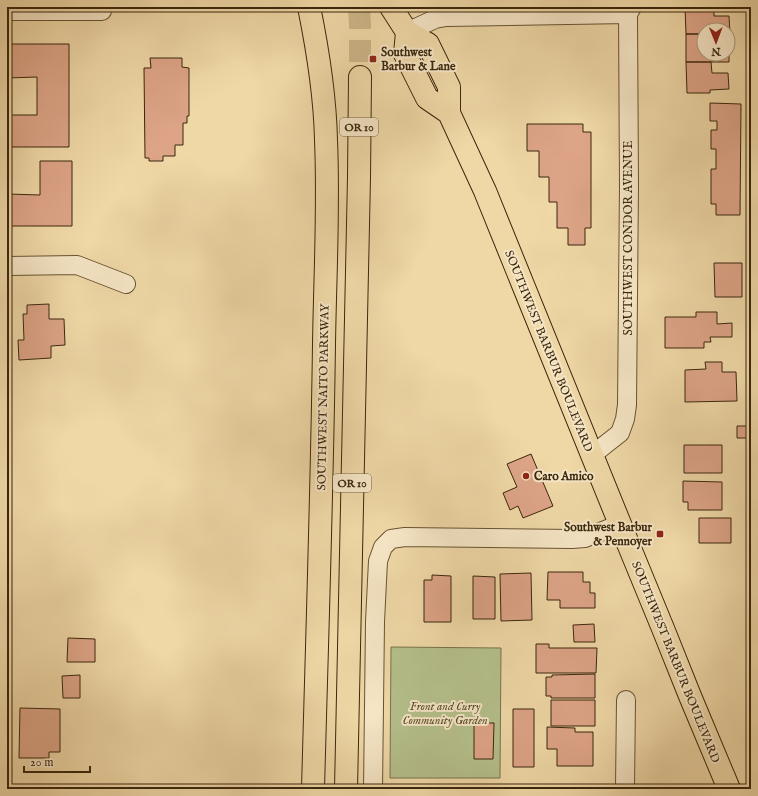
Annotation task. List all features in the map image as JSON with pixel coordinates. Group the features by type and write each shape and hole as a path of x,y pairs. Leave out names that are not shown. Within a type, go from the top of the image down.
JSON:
{"main road":[{"name":"SOUTHWEST NAITO PARKWAY","path":"309,7 319,61 324,100 327,146 323,438 313,789"},
{"path":"392,7 407,32"},
{"name":"SOUTHWEST BARBUR BOULEVARD","path":"407,32 405,54 427,98 449,113 484,191 729,789"},
{"name":"OR 10","path":"346,789 360,77"}],"street":[{"path":"7,11 102,9"},
{"path":"407,32 435,19 446,17 630,10"},
{"name":"SOUTHWEST CONDOR AVENUE","path":"592,455 620,433 625,419 627,405 630,10"},
{"path":"7,266 77,265 126,284"},
{"path":"373,789 375,622 378,561 383,547 391,539 405,537 572,540 585,538 620,524"},
{"path":"625,789 626,700"}],"green space":[{"name":"Front and Curry Community Garden","path":"391,647 501,648 500,778 390,778"}],"building":[{"path":"685,7 714,7 714,16 729,16 729,22 696,22 696,34 686,34"},
{"path":"686,34 696,34 696,62 686,62"},
{"path":"7,44 69,44 69,147 7,147 7,115 37,115 37,77 7,78"},
{"path":"150,58 182,58 182,67 189,68 189,116 187,116 187,123 183,123 183,145 175,145 175,156 163,156 163,161 149,161 149,158 145,158 144,68 151,68"},
{"path":"686,62 711,62 712,73 728,73 729,89 710,90 710,93 687,93"},
{"path":"710,103 741,104 740,215 716,215 716,204 711,204 711,169 716,169 716,149 711,149 711,130 717,130 717,121 710,121"},
{"path":"527,124 583,124 583,132 591,132 591,228 585,228 585,245 568,245 568,228 557,228 557,202 549,202 549,177 539,177 539,151 527,151"},
{"path":"40,161 72,161 72,226 7,226 7,194 40,195"},
{"path":"714,263 742,263 742,297 715,297"},
{"path":"49,304 49,319 64,319 65,345 51,346 51,358 19,360 18,340 24,340 23,314 27,314 27,305"},
{"path":"696,312 717,312 717,324 732,323 732,337 710,337 711,342 704,342 704,348 665,348 665,317 696,317"},
{"path":"705,362 722,362 722,372 736,372 737,401 685,402 685,370 706,369"},
{"path":"737,426 751,426 751,438 737,438"},
{"path":"684,445 722,445 722,473 684,473"},
{"name":"Caro Amico","path":"531,454 553,506 523,518 518,506 510,510 503,493 517,487 507,464"},
{"path":"683,481 722,482 722,510 688,510 688,502 683,502"},
{"path":"699,518 731,518 731,543 699,543"},
{"path":"548,572 583,572 583,582 590,582 590,593 595,593 595,608 560,608 560,600 547,600"},
{"path":"531,573 532,620 501,621 500,574"},
{"path":"432,575 451,576 451,622 424,622 424,580 432,580"},
{"path":"473,576 495,577 495,619 473,619"},
{"path":"594,624 595,642 574,642 573,625"},
{"path":"68,638 95,639 95,662 67,662"},
{"path":"536,644 549,644 549,648 597,648 596,673 536,673"},
{"path":"595,674 595,698 551,698 551,696 546,696 546,677 552,677 552,675"},
{"path":"80,675 80,698 63,698 62,676"},
{"path":"551,700 595,700 595,726 551,726"},
{"path":"20,708 60,709 60,752 49,752 49,758 19,758"},
{"path":"513,709 534,709 534,767 513,767"},
{"path":"474,723 494,723 493,759 474,759"},
{"path":"547,727 575,728 575,732 593,732 593,766 557,766 557,749 547,749"}],"tunnel":[{"path":"359,7 360,77"}],"place":[{"name":"Southwest Barbur & Lane","path":"373,59"},
{"name":"Caro Amico","path":"526,476"},
{"name":"Southwest Barbur & Pennoyer","path":"660,534"}]}
